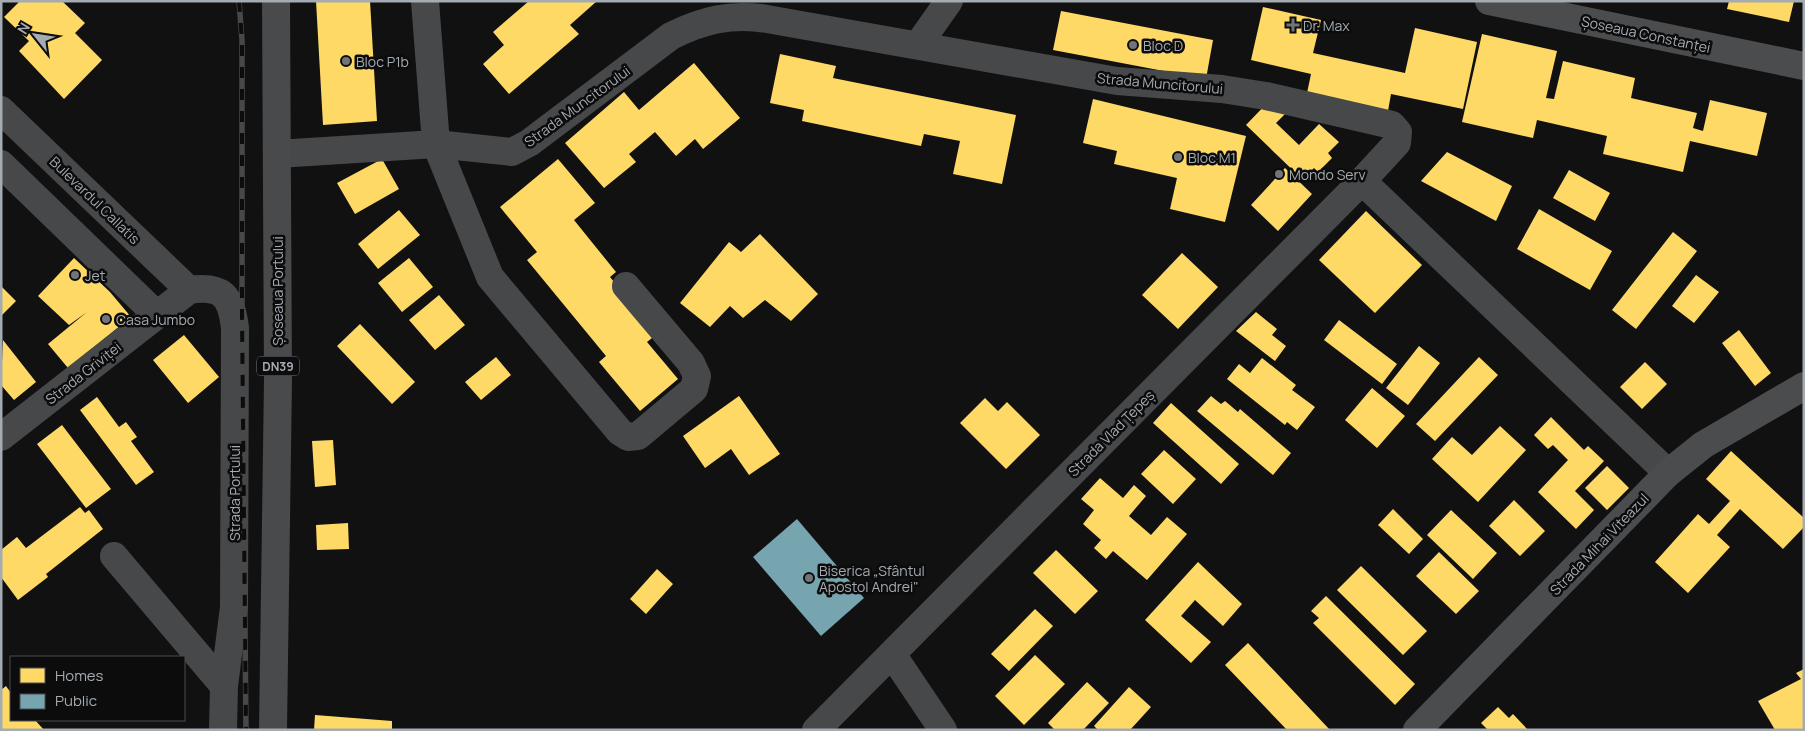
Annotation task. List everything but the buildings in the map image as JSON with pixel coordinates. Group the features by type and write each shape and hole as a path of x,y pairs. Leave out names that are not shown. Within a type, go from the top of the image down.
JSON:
{"main road":[{"name":"Șoseaua Portului","path":"273,730 278,380 276,1"},
{"name":"Șoseaua Constanței","path":"1489,1 1804,66"},
{"name":"Strada Mihai Viteazul","path":"1417,730 1668,473 1703,445 1804,386"}],"street":[{"path":"425,1 436,144 490,277 620,432 628,437 638,436 694,389 697,376 691,363 626,286"},
{"path":"918,45 949,1"},
{"name":"Strada Muncitorului","path":"277,154 436,144 512,152 529,143 671,36 690,26 708,10 1117,81 1222,89 1266,96 1375,120 1392,125 1398,132"},
{"name":"Bulevardul Callatis","path":"1,110 189,290"},
{"name":"Strada Vlad Țepeș","path":"816,730 1362,181 1398,143 1398,132"},
{"path":"1,164 157,315"},
{"path":"1362,181 1668,473"},
{"name":"Strada Portului","path":"189,290 214,289 225,297 232,309 235,328 234,607 224,686 223,730"},
{"name":"Strada Griviței","path":"1,438 189,290"},
{"path":"114,556 224,686"},
{"path":"892,654 943,730"}],"railway":[{"path":"239,1 242,40 242,314 246,730"}],"place":[{"name":"Dr. Max","path":"1293,25"},
{"name":"Bloc D","path":"1133,45"},
{"name":"Bloc P1b","path":"346,61"},
{"name":"Bloc M1","path":"1178,157"},
{"name":"Mondo Serv","path":"1279,174"},
{"name":"Jet","path":"75,275"},
{"name":"Casa Jumbo","path":"106,319"},
{"name":"Biserica „Sfântul Apostol Andrei\"","path":"809,578"}]}
